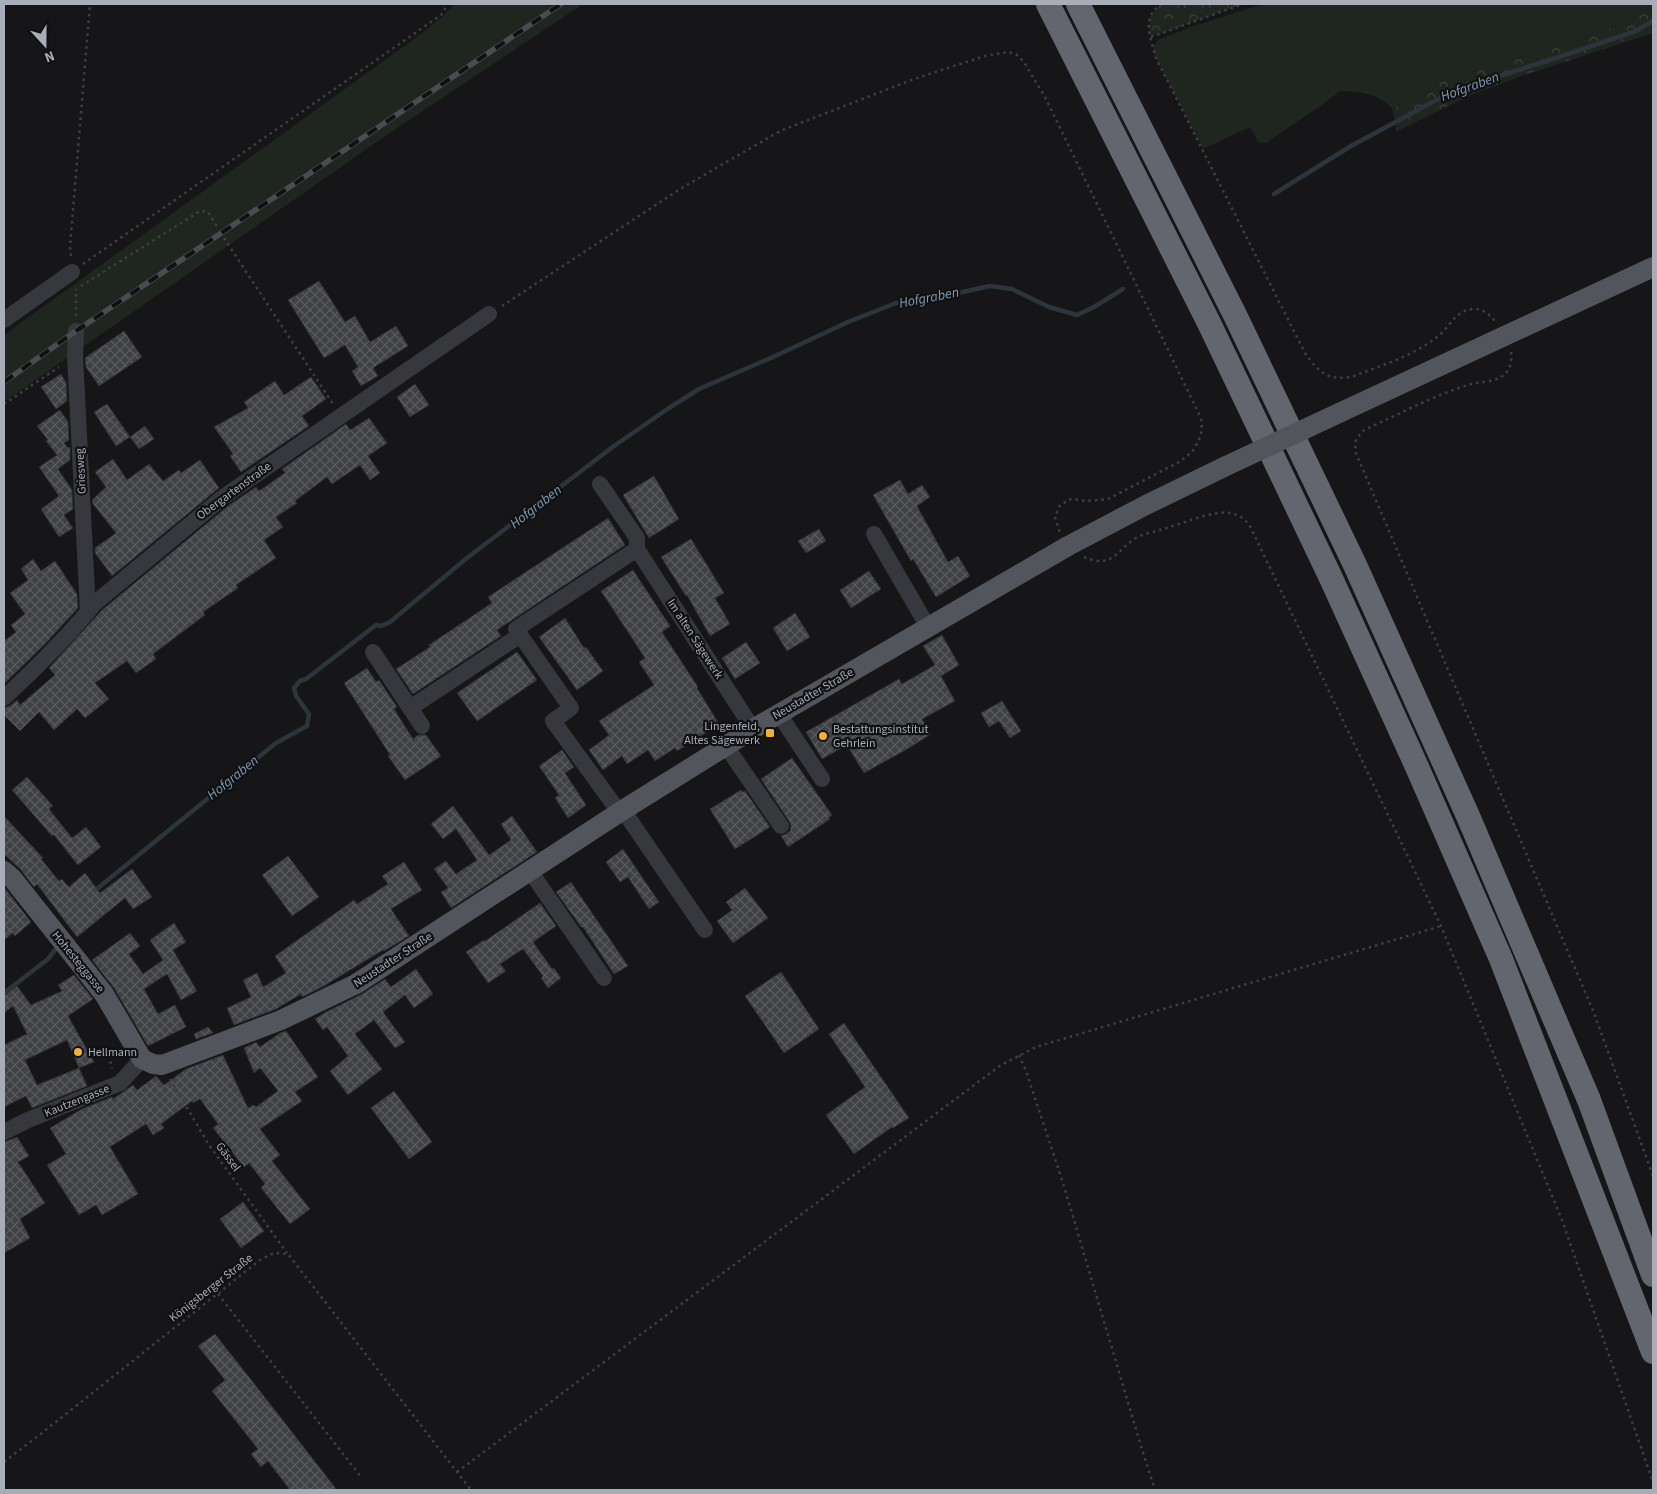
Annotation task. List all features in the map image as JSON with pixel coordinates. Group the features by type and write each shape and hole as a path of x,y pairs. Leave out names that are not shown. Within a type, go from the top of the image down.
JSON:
{"highway":[{"path":"1048,4 1209,323 1330,576 1417,767 1501,959 1653,1352"},
{"path":"1078,4 1235,315 1359,574 1472,825 1589,1100 1653,1275"}],"main road":[{"name":"Neustadter Straße","path":"162,1065 281,1020 356,984 621,812 753,729 1095,531 1146,504 1224,467 1653,267"},
{"name":"Hohesteggasse","path":"4,871 12,878 104,994 142,1059"},
{"path":"142,1059 153,1064 162,1065"}],"street":[{"path":"4,320 72,272"},
{"name":"Obergartenstraße","path":"4,698 30,674 95,603 222,498 489,314"},
{"name":"Griesweg","path":"76,331 75,356 88,612"},
{"name":"Im alten Sägewerk","path":"600,484 637,538 637,549 753,729"},
{"path":"874,534 928,627"},
{"path":"637,549 516,629 571,708 553,721 705,930"},
{"path":"410,708 520,636"},
{"path":"373,652 422,726"},
{"path":"779,714 822,779"},
{"path":"726,746 781,826"},
{"path":"530,871 604,978"},
{"name":"Kautzengasse","path":"4,1132 28,1120 120,1083 142,1059"}],"path":[{"path":"76,331 76,289 72,272 70,247 90,4"},
{"path":"72,272 441,15 448,4"},
{"path":"1162,4 1157,7 1149,19 1148,29 1156,58 1305,353 1314,366 1324,375 1334,378 1354,376 1416,352 1438,336 1461,312 1472,309 1482,310 1491,316 1499,325 1511,349 1512,359 1510,366 1498,378 1469,384 1364,430 1356,439 1355,451 1594,1013 1653,1176"},
{"path":"1151,38 1243,4"},
{"path":"489,314 680,189 780,131 914,79 985,56 1009,52 1017,55 1024,62 1045,98 1201,418 1202,430 1192,452 1179,462 1108,498 1087,501 1071,500 1060,505 1055,517 1059,532 1068,546 1092,560 1102,560 1112,558 1138,537 1212,514 1229,513 1238,515 1246,521 1441,926 1562,1220 1653,1482"},
{"path":"76,289 200,211 208,212 218,228"},
{"path":"224,238 341,416"},
{"path":"4,404 75,356"},
{"path":"457,1472 1001,1065 1019,1055 1045,1044 1441,926"},
{"path":"1019,1055 1026,1070 1063,1183 1155,1490"},
{"name":"Gässel","path":"162,1065 209,1145 288,1254"},
{"name":"Königsberger Straße","path":"4,1462 260,1260 274,1253 288,1254"},
{"path":"288,1254 471,1490"},
{"path":"218,1293 362,1478"}],"green space":[{"path":"454,4 583,4 394,130 4,402 4,335 421,34 442,17"},
{"path":"1162,4 1243,4 1151,37 1150,18 1154,11"},
{"path":"1263,4 1648,4 1633,19 1583,39 1424,86 1410,102 1392,108 1380,99 1368,94 1340,91 1267,143 1258,142 1250,127 1203,149 1156,58 1153,47 1158,40 1191,27"},
{"path":"1648,4 1653,4 1653,33 1519,77 1471,95 1397,131 1392,108 1410,102 1424,86 1583,39 1633,19"}],"building":[{"path":"319,281 345,322 355,316 370,342 396,326 408,346 373,368 378,376 361,386 352,371 358,367 345,345 324,358 288,300"},
{"path":"124,331 142,357 99,386 86,367 85,358"},
{"path":"61,374 66,382 67,401 56,409 41,387"},
{"path":"311,377 326,399 302,416 309,426 241,472 230,456 233,454 214,427 248,408 244,402 275,381 284,395"},
{"path":"415,384 429,405 410,417 397,397"},
{"path":"107,404 130,437 116,446 94,412"},
{"path":"60,410 68,422 69,440 64,443 68,448 70,447 70,460 58,469 72,490 73,509 64,515 73,528 59,537 41,509 59,496 39,467 57,455 37,426"},
{"path":"369,418 387,443 368,456 380,473 370,480 360,465 332,484 327,477 295,501 297,503 276,517 283,527 264,540 276,558 236,585 238,588 203,612 205,615 153,654 156,659 136,673 127,661 95,683 109,699 85,718 77,709 54,730 39,712 20,731 4,715 4,708 17,700 20,705 55,675 49,668 102,610 228,506 256,487 259,491 285,473 282,469 346,424 350,430"},
{"path":"145,426 154,439 139,449 130,437"},
{"path":"113,459 127,480 149,464 163,481 179,470 181,473 200,460 219,488 112,576 95,553 95,548 116,533 93,504 92,500 106,487 95,472"},
{"path":"654,476 679,519 649,538 623,495"},
{"path":"900,480 908,494 922,485 930,497 917,506 948,562 958,556 970,576 936,597 913,559 911,561 873,495"},
{"path":"608,518 625,545 497,630 501,636 413,694 396,669 492,603 488,597"},
{"path":"819,529 826,541 806,553 798,541"},
{"path":"691,539 724,593 715,598 730,624 710,636 687,595 661,557"},
{"path":"33,559 41,571 55,561 77,594 78,608 4,684 4,641 16,632 11,625 25,614 10,593 28,580 21,569"},
{"path":"633,570 670,626 662,632 698,687 719,724 677,751 675,748 655,761 648,750 627,764 622,756 603,770 589,750 609,735 599,721 654,685 639,662 645,658 601,591"},
{"path":"869,571 881,589 851,608 840,590"},
{"path":"795,613 810,637 787,651 773,628"},
{"path":"565,618 584,648 586,647 603,671 577,690 539,637"},
{"path":"942,635 959,665 941,676 955,701 922,719 931,734 864,773 847,745 822,759 806,732 899,679 902,684 935,665 923,646"},
{"path":"746,642 760,663 735,679 722,658"},
{"path":"517,652 537,680 477,721 457,693"},
{"path":"367,668 376,682 379,680 397,707 394,709 413,739 418,735 426,735 441,756 405,780 388,756 390,755 344,683"},
{"path":"1002,701 1021,731 1010,738 999,721 989,727 981,713"},
{"path":"562,750 574,767 565,773 586,805 568,818 555,798 559,795 539,766"},
{"path":"792,758 832,815 828,818 830,819 788,847 781,836 790,831 791,826 761,779"},
{"path":"27,777 53,806 49,809 72,838 86,827 101,847 78,865 54,835 52,836 12,790"},
{"path":"741,790 742,792 745,791 770,827 735,849 710,809"},
{"path":"453,806 489,855 511,840 501,824 512,816 537,852 451,908 441,892 448,888 434,869 446,861 456,874 477,860 456,829 443,839 431,824"},
{"path":"4,816 43,858 41,859 59,881 62,879 69,887 85,873 100,893 132,869 152,897 133,909 125,898 77,937 37,884 34,887 21,870 4,854"},
{"path":"623,849 659,902 649,909 628,877 620,882 606,862"},
{"path":"288,856 319,897 292,916 262,875"},
{"path":"404,862 422,890 391,909 409,936 322,987 302,997 301,994 276,1009 234,1025 227,1008 251,997 243,980 257,973 263,987 286,973 275,956 354,900 357,904 388,884 382,876"},
{"path":"571,882 628,966 614,974 583,927 556,892"},
{"path":"4,887 31,922 15,936 13,933 4,940"},
{"path":"745,888 768,918 733,943 717,921 732,910 726,902"},
{"path":"540,903 556,926 533,942 552,969 554,968 561,978 548,988 541,978 543,976 523,949 500,964 506,971 488,983 466,952"},
{"path":"174,923 186,942 173,950 197,991 181,1000 167,974 144,989 158,1014 175,1005 186,1027 148,1046 114,988 92,960 130,933 140,946 129,954 143,974 163,960 150,940"},
{"path":"416,969 433,994 414,1008 405,995 383,1012 405,1042 395,1048 374,1020 355,1034 382,1069 348,1095 330,1071 348,1056 327,1027 323,1030 315,1019 362,994 385,979 391,987"},
{"path":"781,972 819,1029 784,1053 745,996"},
{"path":"74,975 93,999 68,1016 94,1062 79,1068 87,1086 32,1108 26,1096 4,1107 4,1045 27,1034 13,1006 4,1013 4,996 17,986 31,1005 62,991 58,985","holes":["67,1040 79,1068 37,1085 25,1060"]},
{"path":"844,1023 909,1118 892,1127 854,1154 826,1115 865,1087 829,1034"},
{"path":"208,1027 213,1033 196,1039 194,1034"},
{"path":"286,1031 318,1077 295,1092 302,1101 260,1129 280,1155 272,1161 310,1209 290,1224 261,1188 265,1184 249,1163 244,1167 213,1128 218,1124 200,1099 193,1103 192,1101 161,1124 164,1128 153,1135 146,1124 110,1147 138,1194 102,1215 96,1205 79,1215 47,1165 66,1154 50,1128 82,1109 112,1097 113,1099 133,1085 137,1090 156,1076 164,1085 186,1069 223,1055 248,1108 254,1105 256,1107 278,1091 260,1068 254,1073 244,1048 256,1042 260,1047"},
{"path":"394,1091 432,1142 409,1159 371,1108"},
{"path":"17,1137 29,1156 18,1162 45,1203 20,1219 30,1238 4,1253 4,1142"},
{"path":"243,1202 264,1231 241,1248 220,1219"},
{"path":"215,1334 337,1490 290,1490 268,1461 261,1467 251,1454 258,1449 212,1391 225,1380 198,1346"}],"waterway":[{"name":"Hofgraben","path":"1274,194 1351,146 1453,91 1636,31 1653,21"},
{"name":"Hofgraben","path":"93,892 276,743 307,726 309,714 296,696 294,688 300,681 306,679 376,625 381,626 390,622 467,558 614,446 699,389 848,322 896,303 931,299 990,286 1012,289 1049,307 1077,315 1123,289"},
{"name":"Hofgraben","path":"4,993 48,959 55,950"}],"railway":[{"path":"4,382 76,331 561,4"}],"place":[{"name":"Lingenfeld, Altes Sägewerk","path":"770,733"},
{"name":"Bestattungsinstitut Gehrlein","path":"823,736"},
{"name":"Hellmann","path":"78,1052"}]}
